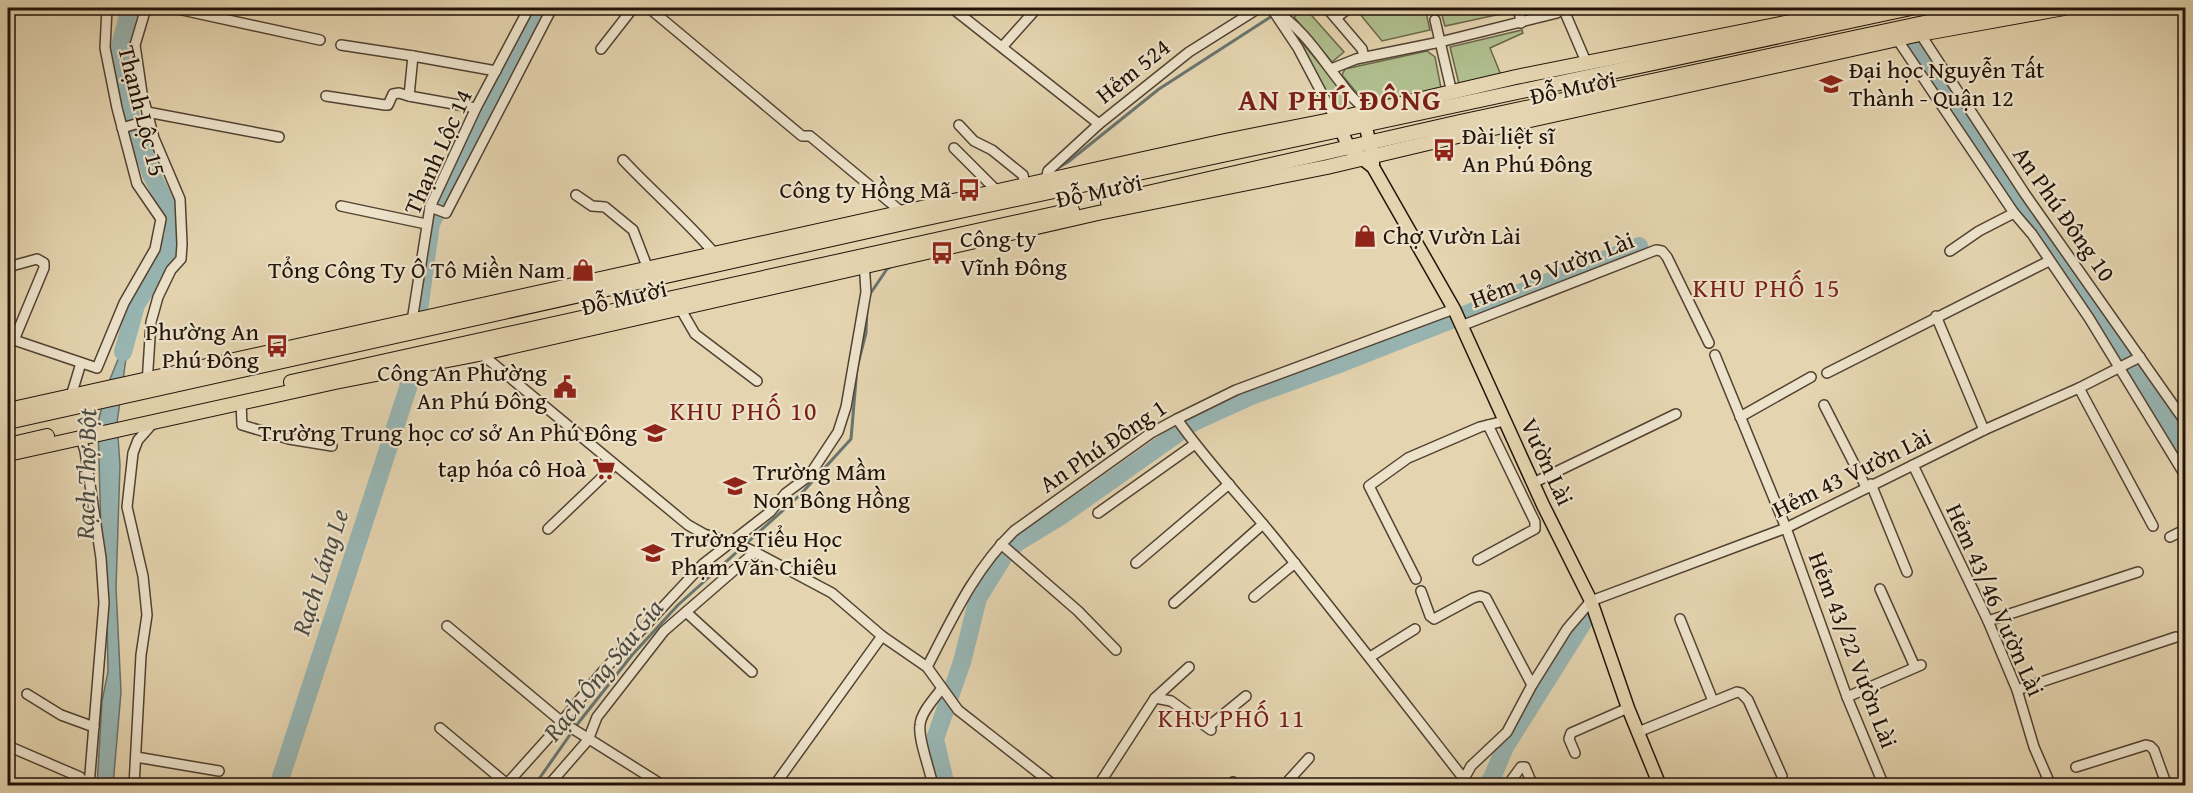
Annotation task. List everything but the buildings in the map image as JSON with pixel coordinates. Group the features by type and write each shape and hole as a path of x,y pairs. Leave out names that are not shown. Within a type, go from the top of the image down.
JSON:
{"highway":[{"name":"Đỗ Mười","path":"1366,118 1452,93 1860,8"},
{"name":"Đỗ Mười","path":"145,384 1366,118 1904,8"},
{"name":"Đỗ Mười","path":"1918,29 1994,8"},
{"name":"Đỗ Mười","path":"149,420 241,403 476,348 680,308 864,261 912,257 1098,213 1327,167 1369,156 1460,122 1918,29 2064,8"},
{"name":"Đỗ Mười","path":"145,384 412,321 716,254 908,217 997,191 1046,180 1338,124"},
{"name":"Đỗ Mười","path":"149,420 864,261 1350,148 1369,156"},
{"path":"8,410 71,396 145,384"},
{"path":"8,422 82,406 145,384"},
{"path":"8,454 149,420"},
{"path":"8,445 85,434"}],"main road":[{"name":"Vườn Lài","path":"1366,118 1369,156 1457,318 1533,483 1591,601 1628,708 1660,786"},
{"path":"1338,124 1350,148"}],"street":[{"name":"Thạnh Lộc 15","path":"81,363 98,368 124,303 155,249 161,219 137,184 122,128 105,48 107,8"},
{"name":"Thạnh Lộc 15","path":"145,384 151,322 158,297 171,270 181,259 183,244 180,199 154,138 135,45 146,8"},
{"path":"173,8 320,40"},
{"name":"Thạnh Lộc 14","path":"412,321 430,207 476,108 529,8"},
{"name":"Thạnh Lộc 14","path":"430,207 446,213 552,8"},
{"path":"601,49 633,8"},
{"path":"649,8 802,136 810,136 908,217"},
{"path":"952,8 1099,124"},
{"path":"1003,46 1037,8"},
{"name":"Hẻm 524","path":"1046,180 1048,171 1099,124 1189,52 1259,8"},
{"path":"1327,8 1362,49 1364,57"},
{"path":"1336,18 1349,8"},
{"path":"1272,9 1287,18 1331,69 1366,118"},
{"path":"1272,9 1298,48 1338,124"},
{"path":"1518,10 1521,23"},
{"path":"1331,69 1364,57 1521,23 1560,10 1587,64"},
{"path":"1435,20 1452,93"},
{"name":"An Phú Đông 10","path":"1918,29 2025,194 2186,423"},
{"path":"1894,34 2014,213 2032,234 2121,366 2186,477"},
{"path":"341,45 496,71"},
{"path":"409,96 413,56"},
{"path":"326,96 388,105 393,94 399,93 476,108"},
{"path":"122,128 148,116 279,137"},
{"path":"959,125 974,141 992,150 1023,175 1025,185"},
{"path":"954,148 997,191"},
{"path":"623,160 657,196 699,234 716,254"},
{"path":"576,195 592,206 605,207 633,230 648,269"},
{"path":"341,206 426,224"},
{"path":"1950,251 1979,231 2014,213"},
{"name":"Hẻm 19 Vườn Lài","path":"1457,318 1656,250 1662,251 1667,257 1709,343"},
{"path":"8,267 37,259 44,263 44,268 14,340 81,363 71,396"},
{"path":"440,728 506,785 563,723 603,671 703,564 734,543 770,512 786,493 809,476 838,432 846,407 866,292 864,261"},
{"path":"1827,373 2049,261"},
{"path":"680,308 695,334 757,381"},
{"path":"1936,316 1984,430"},
{"name":"An Phú Đông 1","path":"927,667 969,586 1014,531 1151,433 1179,423 1236,390 1457,318"},
{"path":"476,348 688,525 704,534 752,550 832,592 882,636 927,667 958,710 1055,786"},
{"name":"Hẻm 43/22 Vườn Lài","path":"1715,355 1786,528 1847,697 1884,786"},
{"name":"Hẻm 43 Vườn Lài","path":"1591,601 1786,528 1984,430 2079,388 2138,357"},
{"path":"1740,417 1811,377"},
{"path":"2079,388 2153,526"},
{"path":"241,403 242,425 289,439 332,446"},
{"path":"1824,405 1868,486 1907,572"},
{"path":"1533,483 1676,414"},
{"path":"134,786 141,655 147,615 143,576 127,507 133,453 149,420"},
{"path":"1416,579 1369,486 1408,458 1488,425 1504,421"},
{"path":"1179,423 1192,442 1263,524 1371,657 1464,782 1471,766 1507,732 1567,629 1591,601"},
{"path":"1478,560 1535,529 1535,522 1488,425"},
{"path":"85,434 85,451 101,558 104,603 88,786"},
{"path":"1098,513 1192,442"},
{"path":"548,529 615,465"},
{"name":"Hẻm 43/46 Vườn Lài","path":"1912,465 1988,621 2017,690 2034,747 2051,786"},
{"path":"1136,563 1229,484"},
{"path":"1174,603 1263,524"},
{"path":"2170,537 2186,529"},
{"path":"1004,546 1078,611 1116,650"},
{"path":"548,786 585,738 597,717 664,631 752,550"},
{"path":"1254,597 1295,563"},
{"path":"1988,621 2138,572"},
{"path":"1847,697 1918,666 1880,589"},
{"path":"1421,591 1430,616 1434,619 1473,598 1480,596 1486,598 1533,685"},
{"path":"686,612 752,672"},
{"path":"1680,619 1713,701"},
{"path":"447,626 563,723 664,786"},
{"path":"1371,657 1415,629"},
{"path":"779,784 882,636"},
{"path":"2017,690 2176,637"},
{"path":"1098,786 1155,698 1189,667"},
{"path":"933,786 920,724 927,708 944,691"},
{"path":"1638,732 1737,692 1744,695 1782,776"},
{"path":"27,694 61,715 94,727"},
{"path":"1155,698 1171,701 1210,728 1246,696"},
{"path":"1575,753 1569,739 1571,733 1628,708"},
{"path":"2076,767 2146,745 2154,750 2167,786"},
{"path":"8,746 80,777 88,786"},
{"path":"136,758 219,771"},
{"path":"1287,786 1288,780 1309,758"},
{"path":"1507,786 1521,767 1525,767 1533,786"}],"green space":[{"path":"1305,8 1344,52 1332,62 1294,17"},
{"path":"1355,8 1425,8 1430,30 1382,41"},
{"path":"1440,8 1499,8 1501,14 1445,26"},
{"path":"1522,30 1523,33 1490,48 1501,75 1459,84 1450,47"},
{"path":"1294,33 1350,100 1336,110"},
{"path":"1427,51 1435,57 1441,88 1366,104 1342,75 1345,69"}],"water":[{"path":"130,330 117,423 120,465 116,588 121,692 113,785 97,786 102,701 108,672 107,615 102,572 98,423 106,389"}],"waterway":[{"name":"Rạch Thợ Bột","path":"123,352 136,305 164,260 174,234 170,210 151,174 128,108 119,50 130,8"},
{"name":"Rạch Láng Le","path":"419,310 431,224 487,106 540,8"},
{"path":"1056,169 1068,162 1159,89 1272,16"},
{"path":"1912,40 2171,424 2186,450"},
{"path":"946,786 935,739 962,662 978,598 1006,553 1018,542 1061,516 1194,422 1251,396 1342,363 1639,246"},
{"name":"Rạch Ông Sáu Gia","path":"868,297 887,269 894,265"},
{"name":"Rạch Ông Sáu Gia","path":"534,786 579,722 632,655 678,605 800,495 851,439 857,368 866,333 867,309"},
{"name":"Rạch Láng Le","path":"278,786 408,388 410,373"},
{"path":"1486,786 1492,778 1505,747 1586,618"}],"place":[{"name":"Đại học Nguyễn Tất Thành - Quận 12","path":"1831,84"},
{"name":"Đài liệt sĩ An Phú Đông","path":"1444,150"},
{"name":"Công ty Hồng Mã","path":"969,190"},
{"name":"Chợ Vườn Lài","path":"1365,236"},
{"name":"Công ty Vĩnh Đông","path":"942,253"},
{"name":"Tổng Công Ty Ô Tô Miền Nam","path":"583,270"},
{"name":"Phường An Phú Đông","path":"277,346"},
{"name":"Công An Phường An Phú Đông","path":"565,387"},
{"name":"Trường Trung học cơ sở An Phú Đông","path":"655,433"},
{"name":"tạp hóa cô Hoà","path":"604,469"},
{"name":"Trường Mầm Non Bông Hồng","path":"735,486"},
{"name":"Trường Tiểu Học Phạm Văn Chiêu","path":"653,553"}],"district":[{"name":"AN PHÚ ĐÔNG","path":"1340,100"},
{"name":"KHU PHỐ 15","path":"1767,288"},
{"name":"KHU PHỐ 10","path":"744,411"},
{"name":"KHU PHỐ 11","path":"1232,718"}]}
